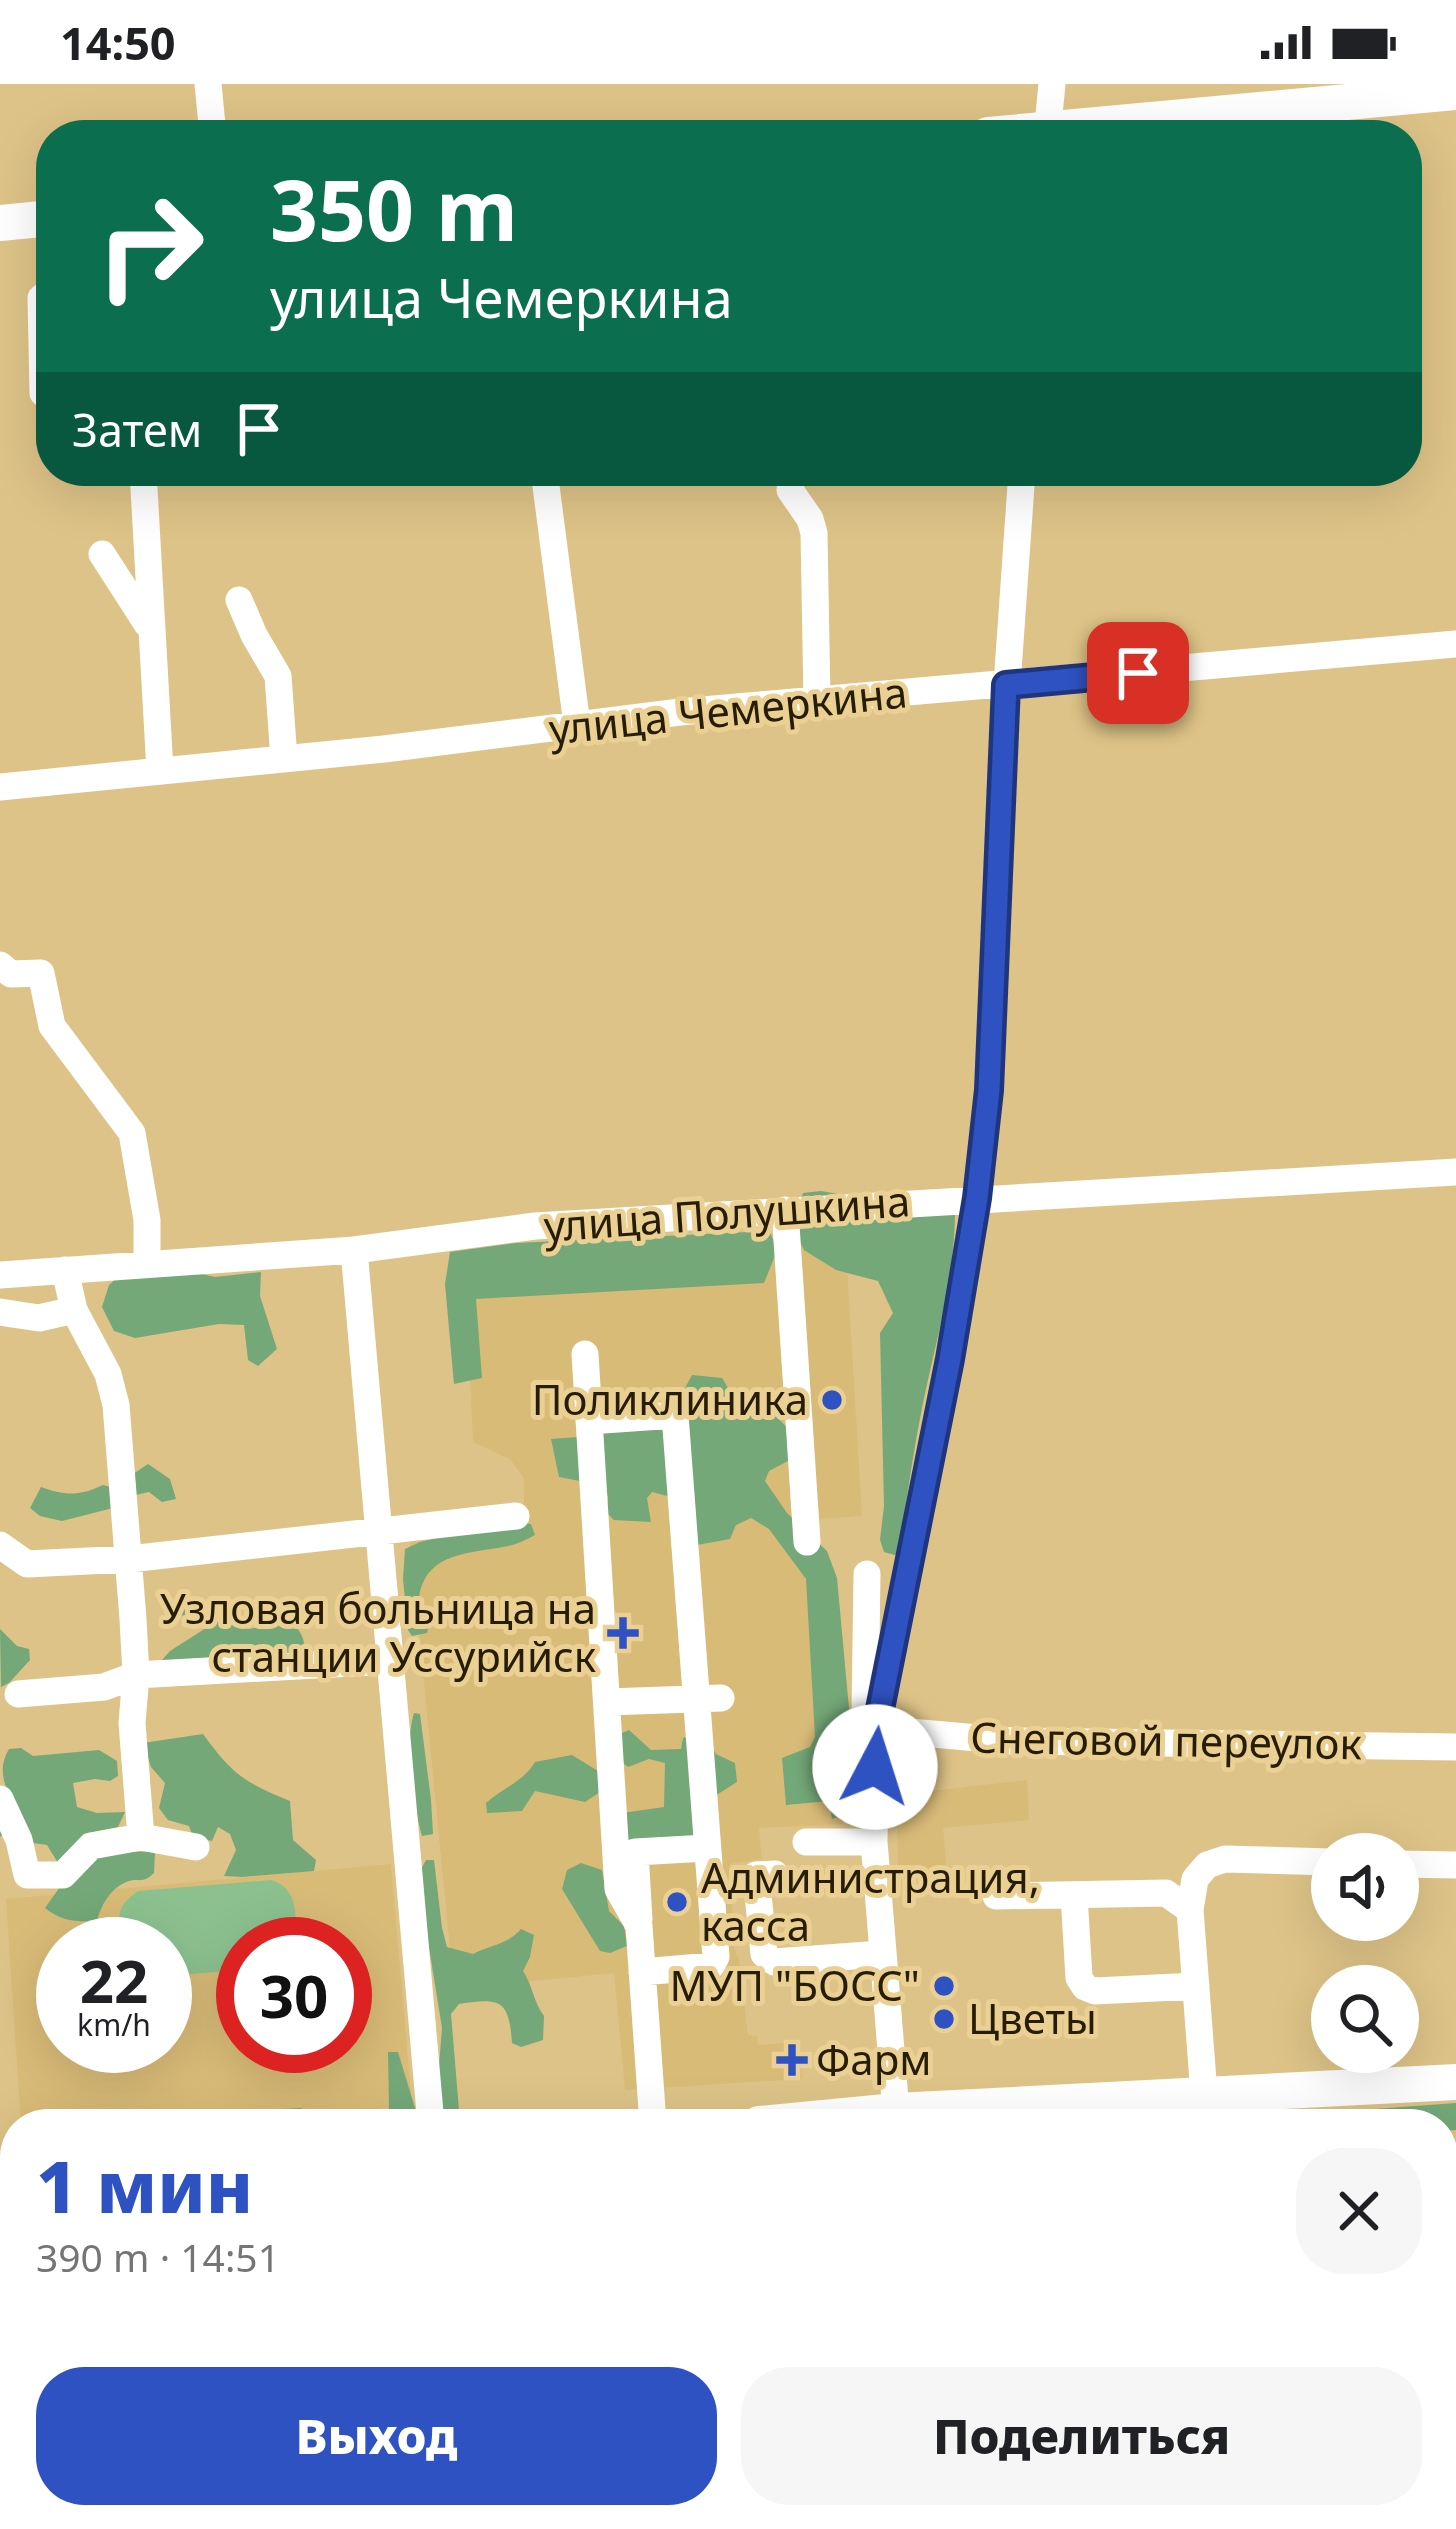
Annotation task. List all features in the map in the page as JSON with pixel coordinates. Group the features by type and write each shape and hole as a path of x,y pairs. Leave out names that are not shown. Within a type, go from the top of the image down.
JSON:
{"main road":[{"path":"1177,120 1456,92"},
{"path":"0,223 36,219"},
{"path":"1131,2109 1456,2082"}],"street":[{"path":"208,84 212,120"},
{"path":"1048,120 1052,84"},
{"path":"143,486 160,771"},
{"path":"546,486 577,725"},
{"path":"895,2109 874,1842 876,1729 977,1198 989,1090 1006,685 1021,486"},
{"path":"790,490 814,533 817,701"},
{"path":"102,554 152,633"},
{"path":"239,600 278,676 284,759"},
{"name":"улица Чемеркина","path":"0,787 680,712 1456,644"},
{"path":"0,965 11,974 41,973 52,1026 132,1133 147,1220 147,1264"},
{"name":"улица Полушкина","path":"0,1275 355,1250 535,1226 1456,1172"},
{"path":"785,1210 807,1542"},
{"path":"355,1250 430,2109"},
{"path":"65,1270 74,1310 108,1374 116,1405 136,1676 132,1724 141,1837"},
{"path":"0,1312 39,1318 74,1310"},
{"path":"585,1354 618,1889 640,1926"},
{"path":"590,1420 675,1414 708,1698 707,1849 716,1957 712,1966 642,1972"},
{"path":"0,1545 27,1564 129,1559 516,1516"},
{"path":"867,1574 866,1711 876,1729"},
{"path":"18,1694 104,1687 136,1676 388,1661"},
{"path":"607,1702 708,1698"},
{"name":"Снеговой переулок","path":"876,1729 1012,1741 1456,1747"},
{"path":"0,1799 20,1840 27,1875 62,1875 91,1846 141,1837 196,1847"},
{"path":"806,1843 874,1842"},
{"path":"652,2109 635,1852 707,1849"},
{"path":"1184,2105 1196,1986 1190,1910 1195,1879 1207,1865 1225,1859 1311,1861"},
{"path":"1419,1864 1456,1865"},
{"path":"775,1874 756,1875 764,1954 771,1966 881,1954"},
{"path":"996,1896 1166,1893 1190,1910"},
{"path":"1074,1895 1079,1978 1084,1987 1095,1991 1196,1986"}],"shaded area":[{"name":"Узловая больница на станции Уссурийск","path":"845,1234 862,1516 817,1519 843,1824 759,1828 762,1859 730,1864 734,1948 748,2035 757,2036 758,2045 799,2042 802,2079 625,2090 614,1973 454,1989 410,1540 524,1528 524,1478 510,1459 473,1442 465,1264"},
{"path":"1027,1780 1029,1820 943,1828 947,1871 898,1875 897,1795"},
{"path":"391,1864 412,2106 20,2109 6,1899"}],"green space":[{"path":"821,1191 955,1215 948,1289 918,1426 898,1556 884,1552 880,1540 884,1506 880,1333 893,1313 878,1281 836,1270 804,1250 794,1230 803,1193"},
{"path":"770,1231 777,1251 764,1283 476,1299 482,1378 454,1384 445,1284 450,1252 516,1243"},
{"path":"188,1271 215,1277 261,1272 260,1296 277,1349 258,1366 248,1360 244,1325 219,1324 135,1338 114,1331 102,1307 109,1285 121,1274"},
{"path":"692,1375 722,1378 743,1412 777,1417 794,1435 790,1460 769,1471 765,1481 787,1513 827,1551 837,1578 854,1763 851,1812 832,1819 829,1801 786,1805 782,1758 810,1747 815,1737 806,1579 769,1529 751,1518 736,1525 730,1539 697,1545 671,1497 652,1492 647,1498 651,1522 614,1520 606,1512 608,1496 585,1482 559,1477 551,1439 688,1417 698,1406 685,1388"},
{"path":"148,1464 170,1479 176,1499 162,1502 149,1492 127,1497 117,1507 62,1521 40,1516 30,1508 41,1487 72,1494 103,1485 118,1489"},
{"path":"500,1523 531,1524 535,1535 511,1545 458,1555 436,1566 419,1595 430,1621 427,1633 412,1636 403,1579 405,1549"},
{"path":"293,1597 292,1622 304,1644 301,1659 280,1661 262,1651 194,1666 161,1661 206,1628 200,1616 168,1615 167,1610 224,1605 236,1624 248,1629 267,1626 283,1601"},
{"path":"0,1629 17,1646 29,1649 30,1660 1,1687"},
{"path":"414,1713 420,1714 431,1800 433,1834 422,1836 410,1758"},
{"path":"629,1730 651,1750 681,1749 683,1738 706,1737 716,1754 735,1763 737,1782 715,1796 711,1815 690,1839 627,1858 622,1813 664,1807 665,1763 649,1759 628,1767 618,1759 613,1737"},
{"path":"203,1734 240,1776 290,1801 293,1840 316,1860 314,1871 224,1876 236,1850 230,1834 218,1827 212,1841 193,1837 189,1826 168,1820 159,1808 165,1783 151,1767 143,1743"},
{"path":"21,1748 33,1756 99,1750 117,1761 118,1776 110,1781 73,1783 77,1807 97,1813 125,1812 118,1827 83,1834 78,1846 155,1852 154,1873 115,1889 99,1917 60,1917 45,1908 62,1884 58,1863 47,1845 33,1843 17,1821 0,1837 0,1800 10,1795 3,1777 9,1749"},
{"path":"572,1755 598,1771 600,1792 585,1802 535,1791 522,1811 487,1813 486,1803 535,1762"},
{"path":"426,1860 434,1860 447,1947 473,1954 521,1929 534,1935 523,1971 544,2016 543,2040 521,2047 512,2043 505,2010 493,2002 459,2004 451,2014 459,2109 441,2109 436,2102 442,2028 419,1873"},
{"path":"581,1863 602,1870 609,1911 624,1926 627,1946 610,1953 600,1951 562,1889 567,1870"},
{"path":"271,1880 287,1890 296,1917 216,1917 216,1972 192,1974 192,1917 120,1917 138,1891"},
{"path":"388,2052 398,2052 415,2109 389,2108"},
{"path":"1456,2103 1456,2109 1375,2109"}],"place":[{"name":"Поликлиника","path":"832,1400"},
{"name":"Узловая больница на станции Уссурийск","path":"623,1633"},
{"name":"Администрация, касса","path":"677,1902"},
{"name":"МУП \"БОСС\"","path":"944,1986"},
{"name":"Цветы","path":"944,2019"},
{"name":"Фарм","path":"792,2060"}],"route":[{"path":"875,1767 876,1729 977,1198 989,1090 1006,685 1138,673"}]}
